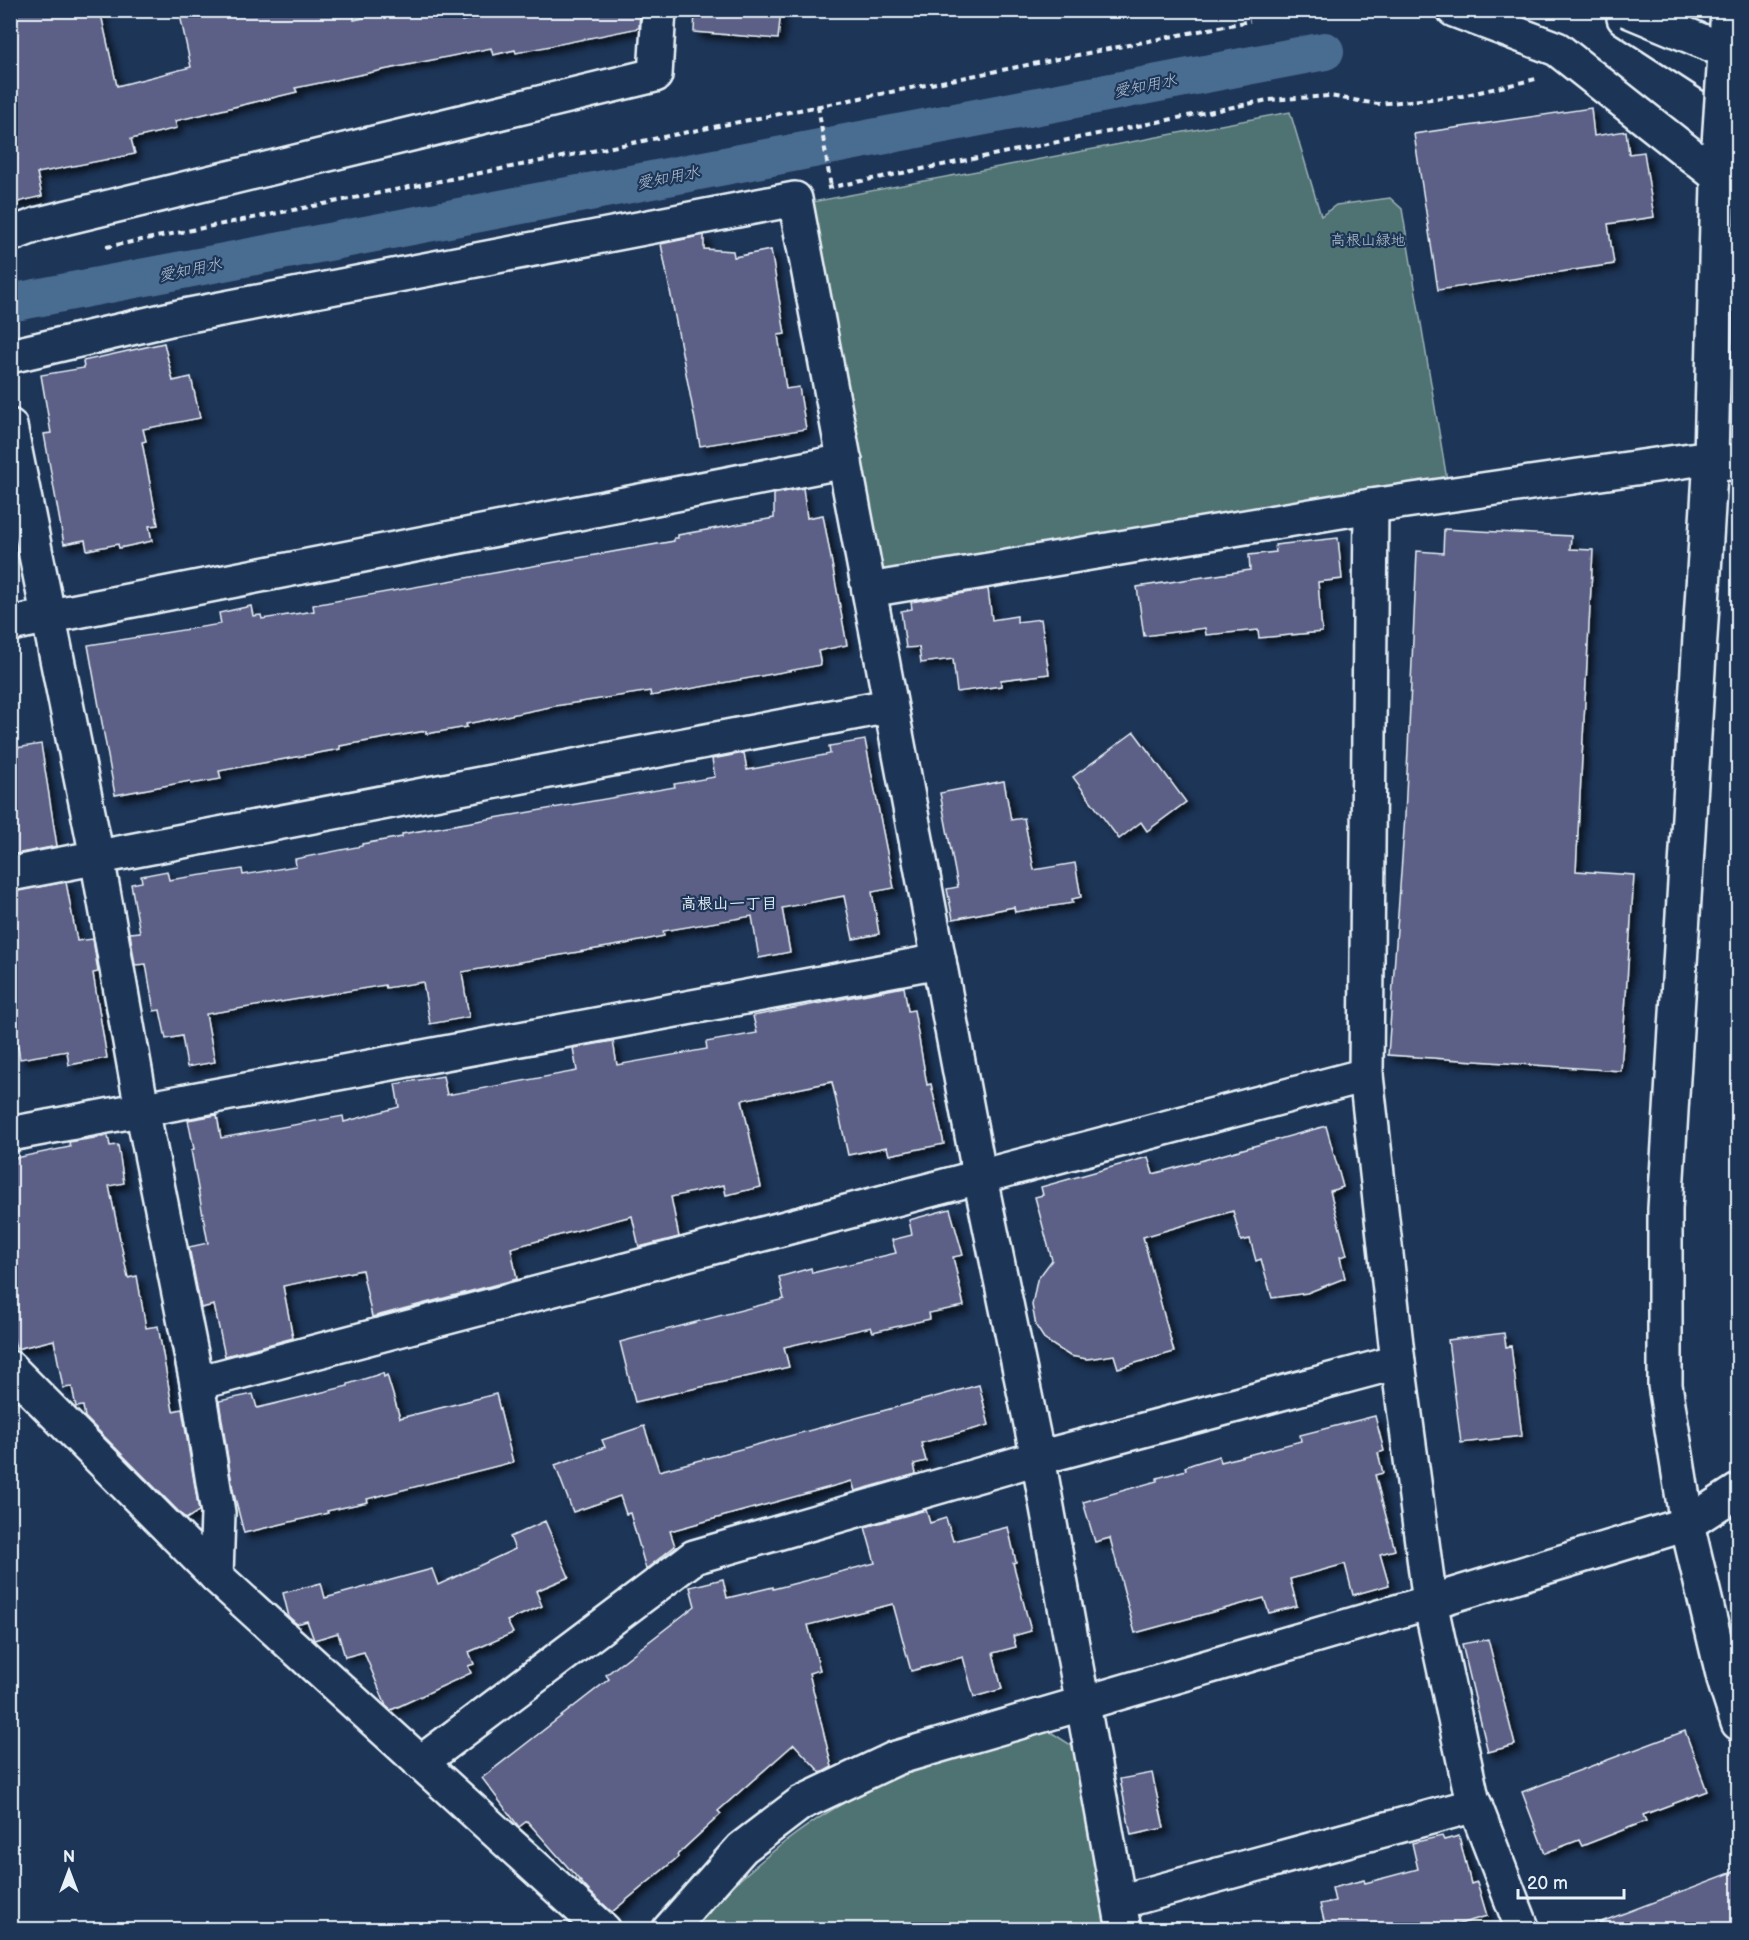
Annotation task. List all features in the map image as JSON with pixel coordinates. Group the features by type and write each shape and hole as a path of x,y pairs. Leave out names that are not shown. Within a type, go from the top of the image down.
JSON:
{"main road":[{"path":"10,235 39,224 655,75 659,10"},
{"path":"1454,10 1557,49 1728,184"},
{"path":"1613,10 1738,92"},
{"path":"1627,10 1738,56"},
{"path":"1728,10 1719,144 1728,184 1725,461 1665,1209 1665,1385 1687,1524 1725,1683 1738,1723"},
{"path":"10,356 179,316 795,199 980,1178 1038,1458 1121,1916 1475,1805"},
{"path":"10,426 97,857 142,1109 197,1383 218,1513 216,1576"},
{"path":"10,624 845,461"},
{"path":"869,590 1371,506 1725,461"},
{"path":"1371,506 1366,1075 1398,1362 1431,1602 1475,1805 1523,1929"},
{"path":"10,874 889,706"},
{"path":"10,1134 939,961"},
{"path":"197,1383 1366,1075"},
{"path":"420,1763 694,1557 1038,1458 1398,1362"},
{"path":"10,1368 216,1576 604,1929"},
{"path":"669,1929 742,1848 801,1803 896,1758 1431,1602 1687,1524 1738,1491"}],"path":[{"path":"102,248 1251,21"},
{"path":"795,199 831,187 1268,100 1329,96 1378,104 1462,96 1556,75 1573,62"},
{"path":"818,106 831,187"}],"shaded area":[{"path":"1738,1524 1738,1567 1731,1534"}],"green space":[{"name":"高根山緑地","path":"1290,112 1321,216 1336,205 1390,198 1402,209 1447,480 892,574 882,568 812,202"},
{"path":"1049,1731 1077,1749 1109,1929 692,1930 728,1891 772,1852 820,1817 844,1803 911,1772"}],"building":[{"path":"10,10 100,10 117,86 191,67 179,10 353,10 354,20 398,10 459,10 462,21 509,10 640,10 639,28 516,53 515,50 493,55 491,48 295,88 297,92 175,121 177,128 131,139 135,154 37,173 42,196 10,204"},
{"path":"695,10 781,10 778,39 694,32"},
{"path":"1591,108 1594,136 1626,131 1629,154 1644,152 1654,217 1608,224 1614,264 1438,290 1414,134"},
{"path":"704,235 704,249 733,251 734,257 771,250 785,334 778,335 786,389 799,387 806,429 700,446 661,244"},
{"path":"164,343 173,381 191,377 200,418 143,429 146,441 142,442 158,525 149,526 152,541 119,548 118,544 87,550 85,540 64,544 44,434 51,433 41,375 84,368 83,361"},
{"path":"803,488 807,518 823,515 847,645 818,651 821,665 651,696 650,691 555,706 466,724 467,727 426,734 426,731 340,746 340,749 219,771 221,779 191,784 190,781 115,795 88,645 221,624 219,613 251,606 253,616 261,615 262,619 314,611 313,605 674,541 678,535 774,518 774,494"},
{"path":"1444,529 1571,536 1570,549 1593,550 1576,871 1634,875 1621,1071 1388,1055 1405,816 1417,551 1443,553"},
{"path":"1338,538 1342,579 1318,582 1322,632 1259,638 1258,630 1206,635 1205,628 1144,636 1137,587 1250,570 1249,555 1276,552 1275,545"},
{"path":"988,589 992,620 1017,616 1017,622 1041,619 1049,674 1001,680 1001,686 957,692 953,659 921,663 919,647 906,648 901,611 912,609 911,602"},
{"path":"1134,732 1186,802 1147,831 1141,822 1119,839 1073,777"},
{"path":"865,740 894,888 872,892 879,934 853,939 844,896 782,908 790,952 759,958 752,916 663,931 664,936 625,944 462,972 469,1017 430,1024 423,982 386,988 385,985 206,1014 215,1062 187,1067 182,1036 166,1039 160,1010 154,1011 146,964 135,965 130,933 140,932 131,884 142,882 141,876 167,871 169,880 242,869 243,875 296,866 295,859 402,837 402,834 675,787 674,784 715,777 712,759 744,753 747,770 830,754 829,746"},
{"path":"41,744 57,846 10,855 10,749"},
{"path":"1004,781 1011,820 1024,818 1034,870 1075,863 1081,897 1072,899 1073,903 1015,912 1014,907 953,919 947,889 958,887 940,793"},
{"path":"66,882 77,941 93,939 98,972 93,973 107,1058 69,1065 67,1051 20,1059 18,1047 10,1048 10,892"},
{"path":"904,987 908,1011 914,1010 927,1085 931,1084 944,1144 889,1155 887,1147 848,1155 832,1082 742,1100 761,1187 726,1195 724,1185 671,1197 679,1237 639,1247 632,1216 511,1248 517,1279 372,1317 362,1270 283,1286 293,1338 225,1356 214,1305 201,1308 189,1247 208,1243 191,1150 194,1149 188,1120 217,1115 221,1138 343,1116 344,1122 399,1107 395,1084 443,1076 447,1095 577,1071 573,1048 613,1041 617,1065 707,1049 706,1042 757,1033 753,1016"},
{"path":"1326,1126 1343,1187 1330,1191 1347,1255 1340,1257 1345,1278 1307,1293 1272,1298 1261,1259 1256,1261 1250,1239 1241,1241 1233,1211 1143,1237 1174,1352 1118,1368 1114,1355 1087,1359 1070,1356 1045,1340 1036,1326 1032,1305 1037,1280 1052,1260 1035,1197 1043,1195 1041,1187 1148,1157 1153,1174"},
{"path":"108,1136 110,1146 118,1145 124,1183 109,1186 128,1278 137,1276 146,1328 158,1326 173,1411 182,1409 199,1511 186,1519 85,1417 83,1406 76,1407 72,1387 63,1388 54,1340 16,1349 10,1324 10,1159 70,1147 69,1142"},
{"path":"950,1209 963,1255 953,1257 964,1306 929,1313 930,1319 873,1332 871,1327 784,1347 789,1367 635,1402 620,1342 784,1299 779,1277 811,1268 812,1273 896,1253 892,1240 912,1235 909,1220"},
{"path":"1504,1333 1506,1347 1511,1346 1522,1436 1461,1443 1448,1340"},
{"path":"383,1373 384,1377 387,1375 400,1418 496,1394 513,1462 367,1499 368,1502 327,1511 328,1513 244,1533 233,1490 219,1401 253,1394 257,1408 348,1386 348,1384"},
{"path":"979,1385 989,1425 921,1443 926,1461 914,1464 916,1474 855,1491 852,1481 670,1531 675,1546 646,1569 630,1513 626,1514 620,1496 573,1512 555,1465 605,1447 602,1440 644,1426 659,1471"},
{"path":"1375,1416 1384,1451 1378,1453 1383,1473 1375,1475 1395,1550 1380,1554 1389,1585 1353,1595 1345,1564 1290,1579 1297,1606 1269,1613 1264,1598 1135,1633 1110,1538 1095,1542 1083,1502 1157,1481 1157,1478 1186,1470 1185,1467 1219,1456 1221,1462 1301,1441 1300,1435"},
{"path":"926,1510 930,1523 946,1518 953,1541 1008,1527 1016,1562 1013,1563 1031,1631 1013,1636 1016,1647 993,1653 1002,1689 974,1697 963,1657 911,1671 893,1604 808,1625 820,1670 809,1673 832,1767 821,1773 794,1744 718,1811 721,1814 677,1855 678,1857 612,1912 590,1892 527,1821 519,1827 482,1778 609,1679 606,1675 695,1606 690,1587 723,1579 727,1598 773,1587 773,1589 875,1563 865,1527"},
{"path":"545,1521 569,1577 536,1591 542,1606 507,1621 513,1633 469,1652 474,1664 468,1666 471,1673 391,1710 386,1706 364,1652 345,1657 338,1633 314,1640 307,1621 297,1624 289,1617 283,1593 321,1583 325,1598 432,1569 438,1585 515,1549 510,1537"},
{"path":"1488,1639 1515,1745 1488,1752 1462,1644"},
{"path":"1685,1731 1707,1791 1643,1815 1646,1821 1582,1846 1579,1840 1545,1853 1522,1792"},
{"path":"1152,1773 1164,1828 1131,1835 1120,1779"},
{"path":"1442,1836 1444,1840 1459,1836 1471,1884 1477,1882 1487,1916 1442,1929 1381,1929 1380,1923 1350,1929 1326,1929 1320,1904 1335,1901 1332,1888 1364,1880 1365,1883 1418,1869 1412,1843"},
{"path":"1738,1870 1738,1929 1593,1929 1593,1925"}],"waterway":[{"name":"愛知用水","path":"10,303 1325,51"}],"district":[{"name":"高根山一丁目","path":"729,903"}]}
